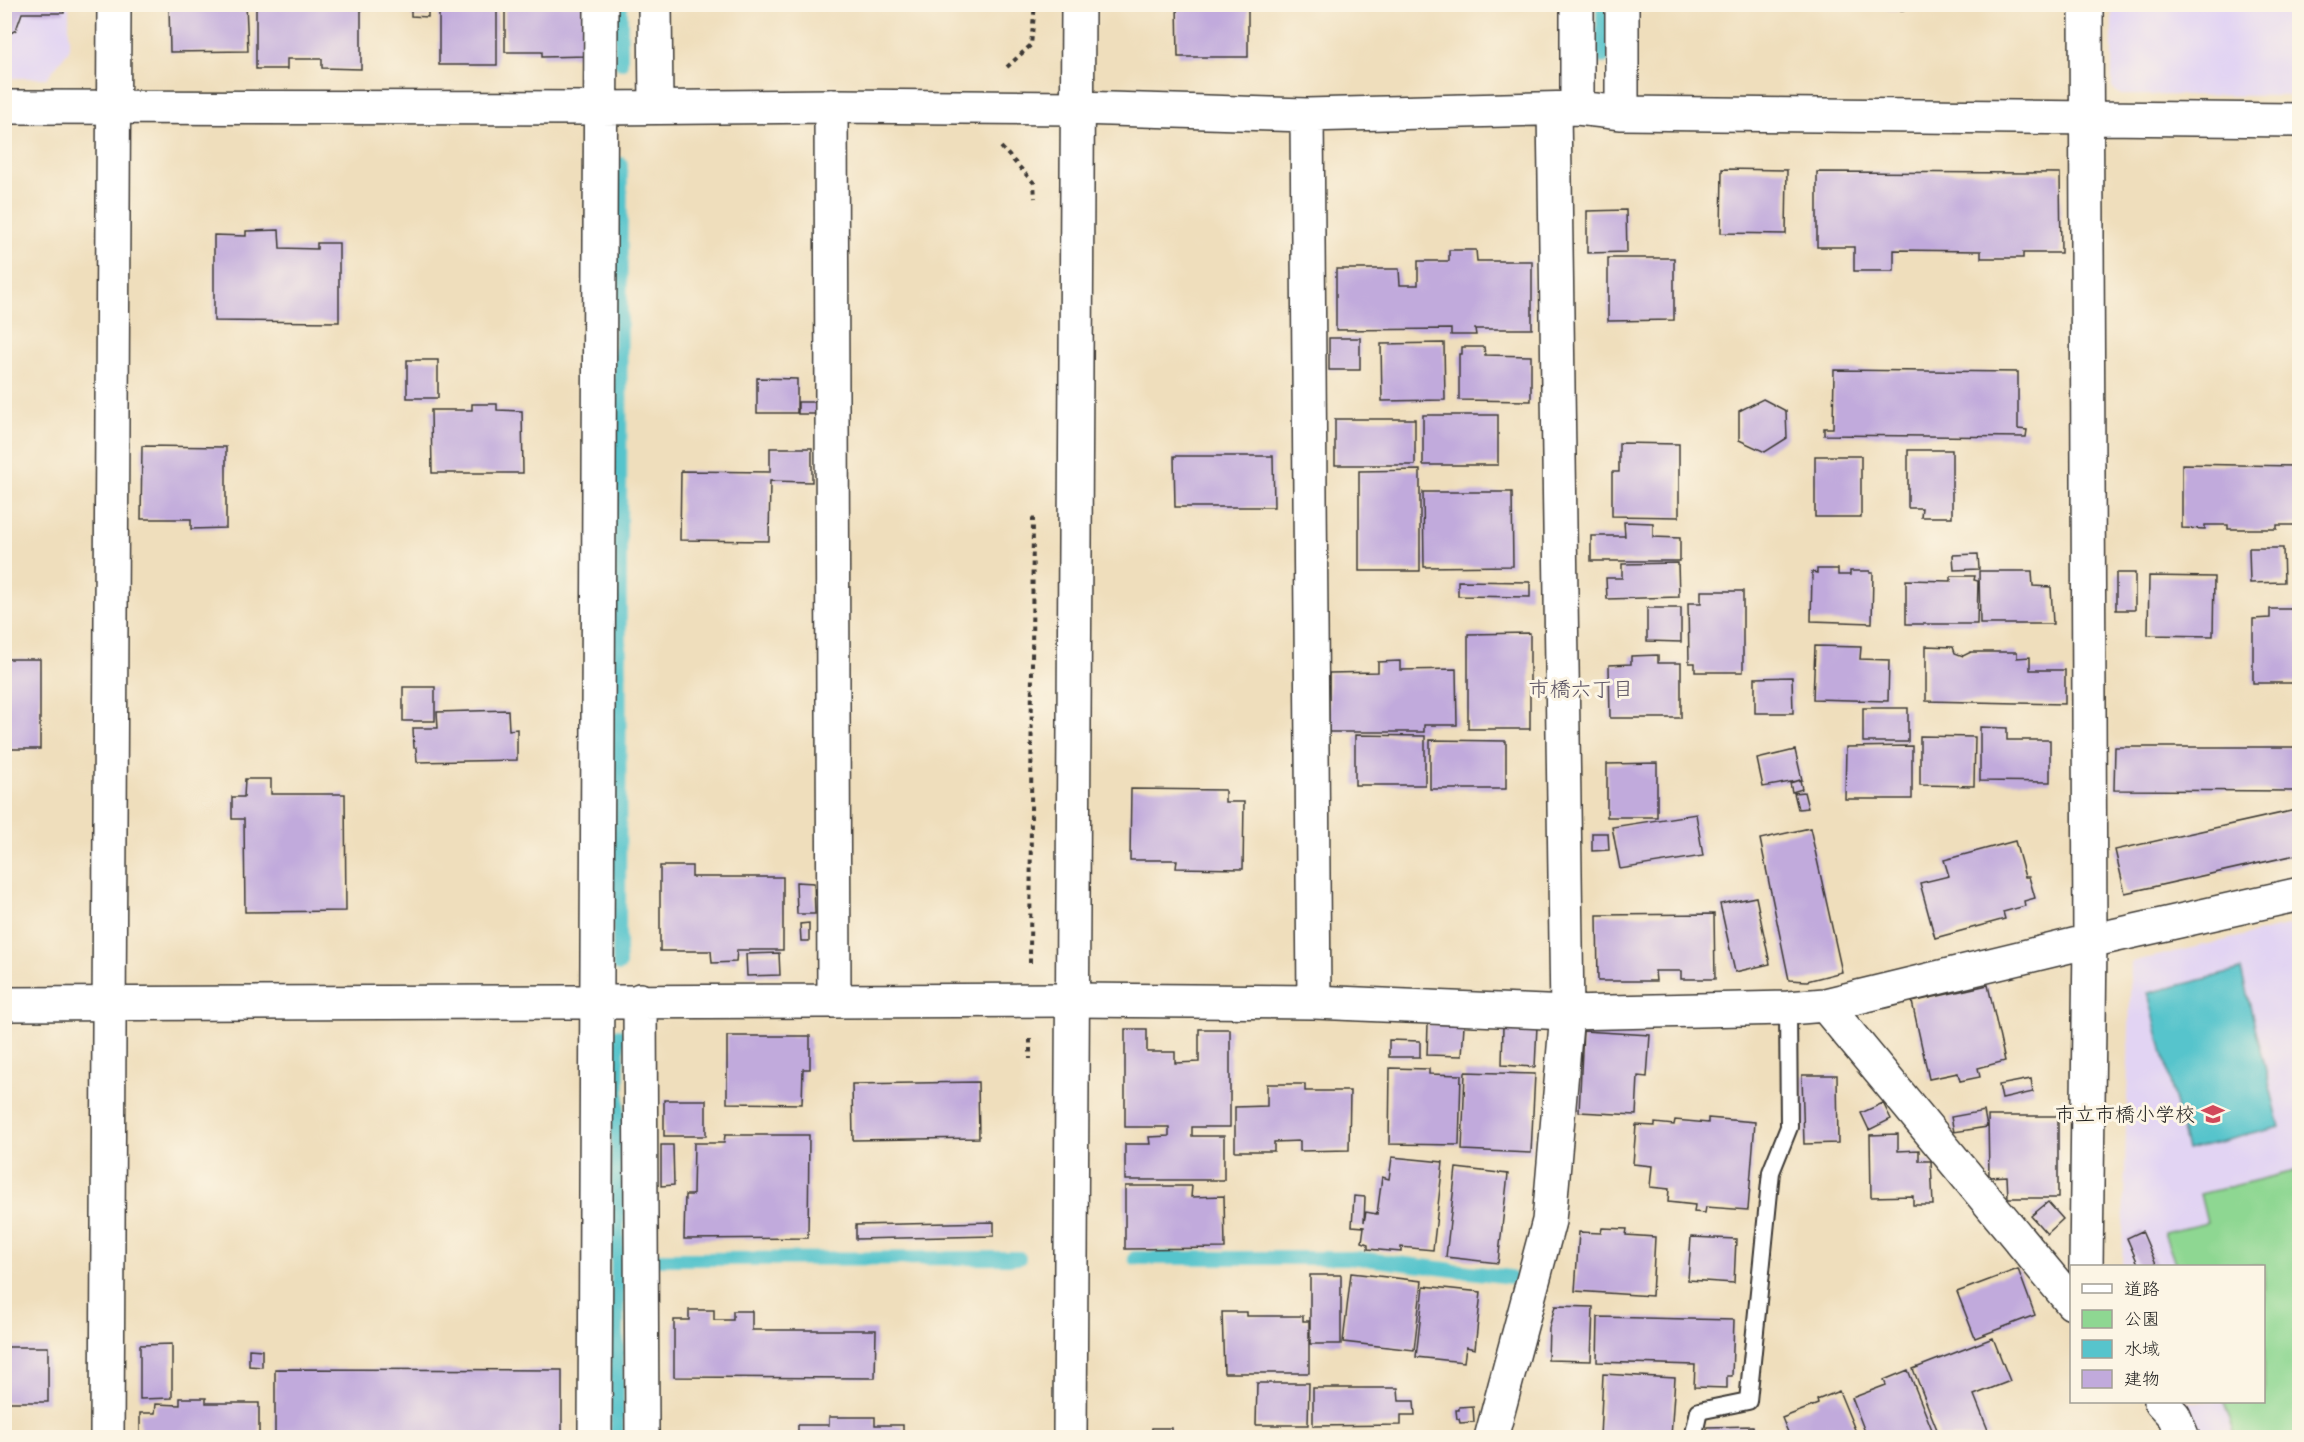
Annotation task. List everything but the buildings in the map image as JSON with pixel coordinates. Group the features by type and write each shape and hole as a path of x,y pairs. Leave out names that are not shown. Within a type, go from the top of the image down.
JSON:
{"street":[{"path":"107,1437 114,4"},
{"path":"595,1437 601,4"},
{"path":"655,4 656,107"},
{"path":"1071,1437 1078,4"},
{"path":"1491,1437 1549,1221 1567,1013 1565,109 1577,4"},
{"path":"1622,4 1622,113"},
{"path":"2086,4 2090,941 2086,1265"},
{"path":"4,107 831,106 1078,108 1307,115 1565,109 1622,113 2300,120"},
{"path":"831,106 834,1000"},
{"path":"1307,115 1314,1002"},
{"path":"4,1004 1073,1000 1314,1002 1567,1013 1788,1008 1825,1005 2090,941 2300,894"},
{"path":"640,1000 642,1437"},
{"path":"1825,1005 2070,1301"},
{"path":"2163,1403 2174,1416 2183,1437"}],"lane":[{"path":"1693,1437 1699,1412 1748,1401 1771,1172 1789,1127 1788,1008"}],"path":[{"path":"1000,146 1034,183 1035,205"},
{"path":"1029,1001 1033,502"}],"shaded area":[{"path":"5,5 69,5 69,50 47,78 5,78"},
{"path":"2112,5 2299,5 2299,96 2121,95 2112,88"},
{"name":"市立市橋小学校","path":"2299,923 2299,1437 2189,1437 2174,1403 2265,1403 2265,1265 2122,1265 2131,962"}],"green space":[{"path":"2299,1170 2299,1437 2236,1437 2224,1403 2265,1403 2265,1265 2176,1265 2164,1233 2207,1223 2200,1194"}],"water":[{"path":"2241,970 2280,1127 2187,1150 2148,993"}],"waterway":[{"path":"621,4 621,63"},
{"path":"1603,4 1603,57"},
{"path":"619,965 621,164"},
{"path":"617,1438 618,1035"},
{"path":"657,1259 1019,1258"},
{"path":"1135,1258 1358,1258 1510,1277"}],"place":[{"name":"市立市橋小学校","path":"2213,1114"}],"district":[{"name":"市橋六丁目","path":"1581,689"}]}
